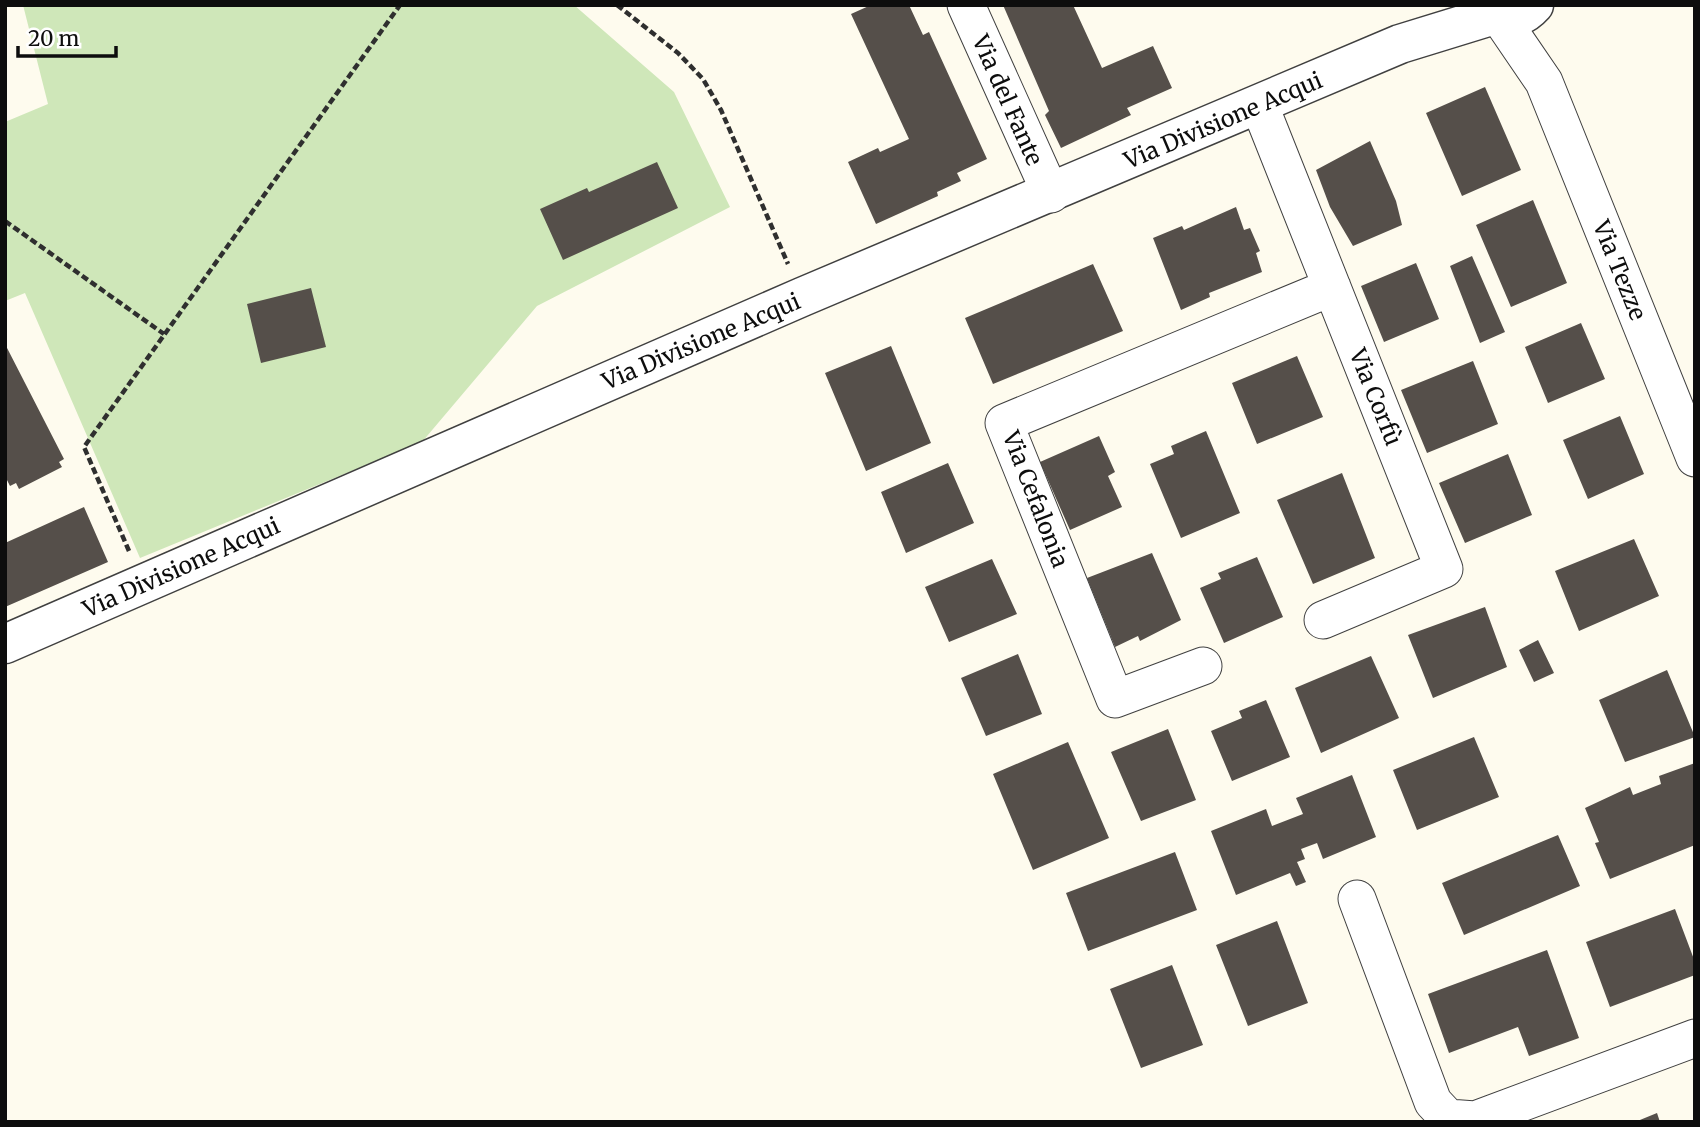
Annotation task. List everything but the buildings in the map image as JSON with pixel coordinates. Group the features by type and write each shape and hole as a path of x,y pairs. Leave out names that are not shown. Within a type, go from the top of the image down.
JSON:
{"street":[{"name":"Via del Fante","path":"966,5 1051,194"},
{"name":"Via Divisione Acqui","path":"1400,44 1446,5"},
{"name":"Via Divisione Acqui","path":"5,644 802,297 1051,194 1400,44 1508,10"},
{"name":"Via Tezze","path":"1508,10 1544,82 1695,458"},
{"name":"Via Corfù","path":"1259,104 1444,569 1323,620"},
{"name":"Via Cefalonia","path":"1203,666 1115,699 1004,423 1332,287"},
{"path":"1357,899 1433,1102 1448,1118 1475,1120 1695,1038"}],"path":[{"path":"144,584 84,447 400,5"},
{"path":"617,5 678,53 703,79 721,110 802,297"},
{"path":"5,221 164,334"}],"green space":[{"path":"23,5 574,5 674,92 730,207 537,306 422,442 140,558 25,293 5,301 5,122 48,104"}]}
